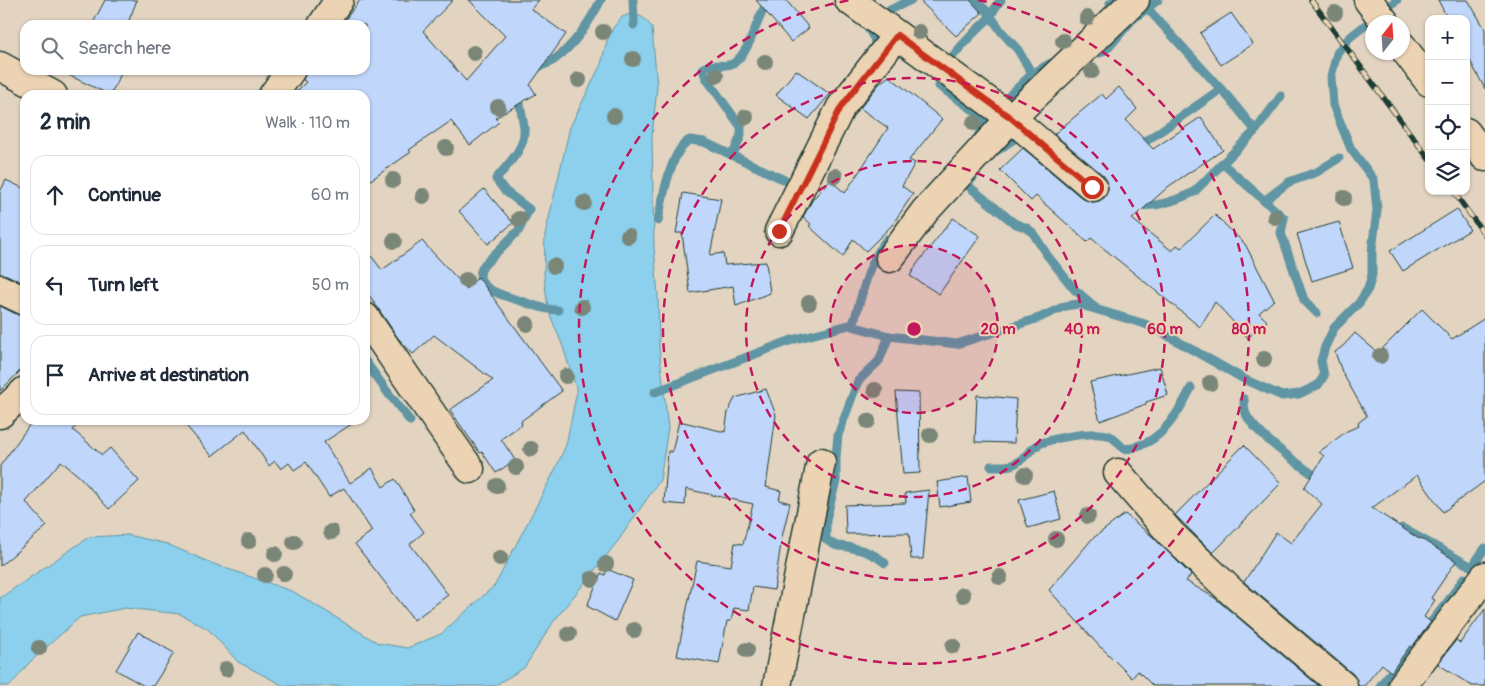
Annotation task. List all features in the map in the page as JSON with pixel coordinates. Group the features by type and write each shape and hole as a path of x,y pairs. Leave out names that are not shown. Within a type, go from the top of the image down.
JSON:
{"street":[{"path":"849,0 1011,118 1092,187"},
{"path":"890,258 925,211 1011,118 1135,0"},
{"path":"1368,0 1380,15"},
{"path":"779,231 841,107 897,35"},
{"path":"1410,57 1425,77"},
{"path":"0,66 44,90"},
{"path":"277,90 287,75"},
{"path":"1470,137 1485,157"},
{"path":"0,289 20,299"},
{"path":"370,324 470,469"},
{"path":"0,414 20,396"},
{"path":"777,686 821,462"},
{"path":"1118,473 1171,534 1226,586 1343,686"},
{"path":"1402,686 1485,576"}],"water":[{"path":"630,14 643,18 652,28 657,87 652,136 654,247 658,296 659,347 668,428 660,480 618,541 554,621 524,668 494,686 284,686 238,662 208,629 180,614 125,608 80,617 29,663 10,686 0,686 0,598 89,537 128,535 167,544 211,563 294,592 378,643 407,648 441,634 495,585 566,445 577,391 562,344 548,310 544,275 545,235 570,127 601,64 607,41 613,28 622,17"}],"building":[{"path":"105,0 137,0 129,20 95,20"},
{"path":"360,0 453,0 423,31 466,81 505,36 469,0 539,0 531,9 566,34 530,85 536,94 495,118 499,122 470,145 451,121 409,150 411,152 370,181 370,90 298,90 306,82 303,80 304,75 370,75 370,20 345,20"},
{"path":"756,0 786,0 809,28 791,42"},
{"path":"919,0 970,0 982,13 956,36"},
{"path":"1438,0 1468,0 1485,29 1485,89 1470,61 1470,15 1446,15"},
{"path":"1231,13 1253,44 1221,65 1200,33"},
{"path":"796,70 830,94 809,119 776,95"},
{"path":"68,75 120,75 113,90 100,90"},
{"path":"889,76 942,119 909,160 915,163 902,186 913,194 892,225 866,251 853,239 843,257 809,226 811,224 803,217 813,199 830,180 845,193 888,128 860,108 880,83"},
{"path":"1119,87 1137,109 1126,120 1153,149 1201,117 1223,150 1169,186 1132,219 1172,251 1177,245 1181,248 1215,215 1245,244 1274,300 1259,313 1267,321 1248,338 1215,302 1200,327 1091,238 1087,242 1036,196 1031,201 1000,170 1023,148 1083,199 1091,202 1099,201 1105,197 1108,190 1107,181 1103,175 1054,134 1102,94 1106,99"},
{"path":"6,180 20,187 20,282 7,275 0,274 0,192"},
{"path":"484,189 513,223 488,244 459,211"},
{"path":"683,193 721,199 710,255 723,253 725,265 766,262 770,293 736,306 733,286 690,293 682,233 676,233"},
{"path":"1457,209 1470,230 1403,271 1390,251"},
{"path":"953,218 980,236 939,294 910,276 917,264"},
{"path":"1339,222 1353,268 1312,281 1297,234"},
{"path":"422,241 467,289 478,277 562,391 521,421 522,424 501,439 515,460 496,473 450,410 493,380 434,335 413,354 398,338 370,296 370,254 382,270"},
{"path":"0,306 20,315 20,371 0,391"},
{"path":"1422,309 1452,339 1485,318 1485,481 1443,512 1417,475 1372,508 1456,561 1431,598 1435,600 1424,617 1431,622 1412,647 1410,646 1391,672 1382,664 1364,686 1358,686 1353,674 1244,582 1276,532 1291,543 1322,504 1304,488 1324,456 1319,452 1347,431 1359,426 1358,423 1367,416 1342,372 1335,352 1355,333 1378,353"},
{"path":"1160,367 1168,395 1100,421 1090,382"},
{"path":"766,389 776,415 766,487 781,491 779,500 790,503 782,537 774,590 753,587 749,610 734,608 731,621 727,621 719,664 677,656 697,561 731,566 735,543 743,544 753,504 686,489 685,505 664,503 668,451 672,452 679,421 725,432 728,412 735,398"},
{"path":"896,392 919,393 920,473 903,474"},
{"path":"977,395 1016,399 1014,443 975,442"},
{"path":"29,425 76,425 73,430 102,455 110,448 139,481 109,509 81,478 61,461 26,502 47,526 0,566 0,466"},
{"path":"185,425 350,425 324,442 350,483 372,468 383,487 395,479 414,510 410,513 424,532 410,544 448,595 414,620 355,544 372,531 344,488 329,497 306,462 294,470 289,463 281,469 275,461 269,466 245,430 212,456"},
{"path":"1244,445 1281,483 1213,553 1175,515"},
{"path":"968,477 971,502 940,507 937,482"},
{"path":"929,490 923,559 911,559 909,533 846,534 845,505 906,503 905,493"},
{"path":"1054,491 1061,519 1028,528 1019,500"},
{"path":"1125,514 1153,537 1191,575 1186,581 1215,598 1319,686 1153,686 1138,671 1132,678 1101,648 1049,590 1092,539"},
{"path":"607,569 633,580 615,621 587,606 601,573 605,575"},
{"path":"1485,609 1485,686 1472,686 1438,664 1456,640 1460,643"},
{"path":"138,632 174,653 153,686 144,686 116,670"}],"waterway":[{"path":"533,70 552,61 569,47 587,24 601,0"},
{"path":"633,0 634,25"},
{"path":"733,155 741,135 741,127 706,78 703,69 710,66 730,65 740,57 746,50 769,0"},
{"path":"886,18 890,10 911,0"},
{"path":"975,0 988,12 1001,31 1018,50 1032,74"},
{"path":"946,65 965,41 989,18 1001,0"},
{"path":"1110,3 1115,0"},
{"path":"1100,53 1109,47 1132,20 1158,0"},
{"path":"852,326 889,336 957,344 1039,318 1065,306 1078,304 1145,324 1244,379 1282,396 1299,394 1318,385 1324,376 1321,361 1334,328 1359,303 1368,289 1372,275 1372,251 1377,210 1374,180 1351,149 1333,105 1331,77 1337,53 1349,38 1397,0"},
{"path":"1148,9 1229,98 1255,130"},
{"path":"866,25 875,40 874,52"},
{"path":"978,136 988,120 1012,93 1032,74 1051,63"},
{"path":"939,86 988,120"},
{"path":"1136,148 1221,89"},
{"path":"519,93 524,135 519,149 496,179 505,191 529,209 519,230 484,265 480,273 481,280 490,290 539,307 558,310"},
{"path":"1138,205 1159,204 1194,192 1256,130 1281,96"},
{"path":"998,150 1014,139"},
{"path":"658,221 668,176 678,153 683,145 690,140 704,142 793,184 796,179"},
{"path":"1264,201 1289,182 1317,172 1339,158"},
{"path":"1222,163 1284,218 1281,233 1304,300 1317,313"},
{"path":"973,178 966,184 1014,223 1027,228 1033,233 1047,255 1074,289 1095,307"},
{"path":"655,392 792,340 853,324 870,269 887,239"},
{"path":"885,563 866,551 839,546 830,542 826,539 826,519 836,481 838,435 858,381 879,361 889,336"},
{"path":"370,368 391,397"},
{"path":"1137,446 1155,438 1163,431 1182,406 1191,388"},
{"path":"393,399 410,421"},
{"path":"1244,399 1246,414 1259,431 1280,450 1322,481"},
{"path":"991,466 1012,465 1044,442 1074,436 1104,434 1112,437 1124,449 1132,448"},
{"path":"1402,528 1472,567 1485,548"},
{"path":"1380,686 1464,578"}],"railway":[{"path":"1311,0 1425,154"},
{"path":"1456,195 1485,235"}],"route":[{"path":"779,231 841,107 897,35 1011,118 1092,187"}]}
